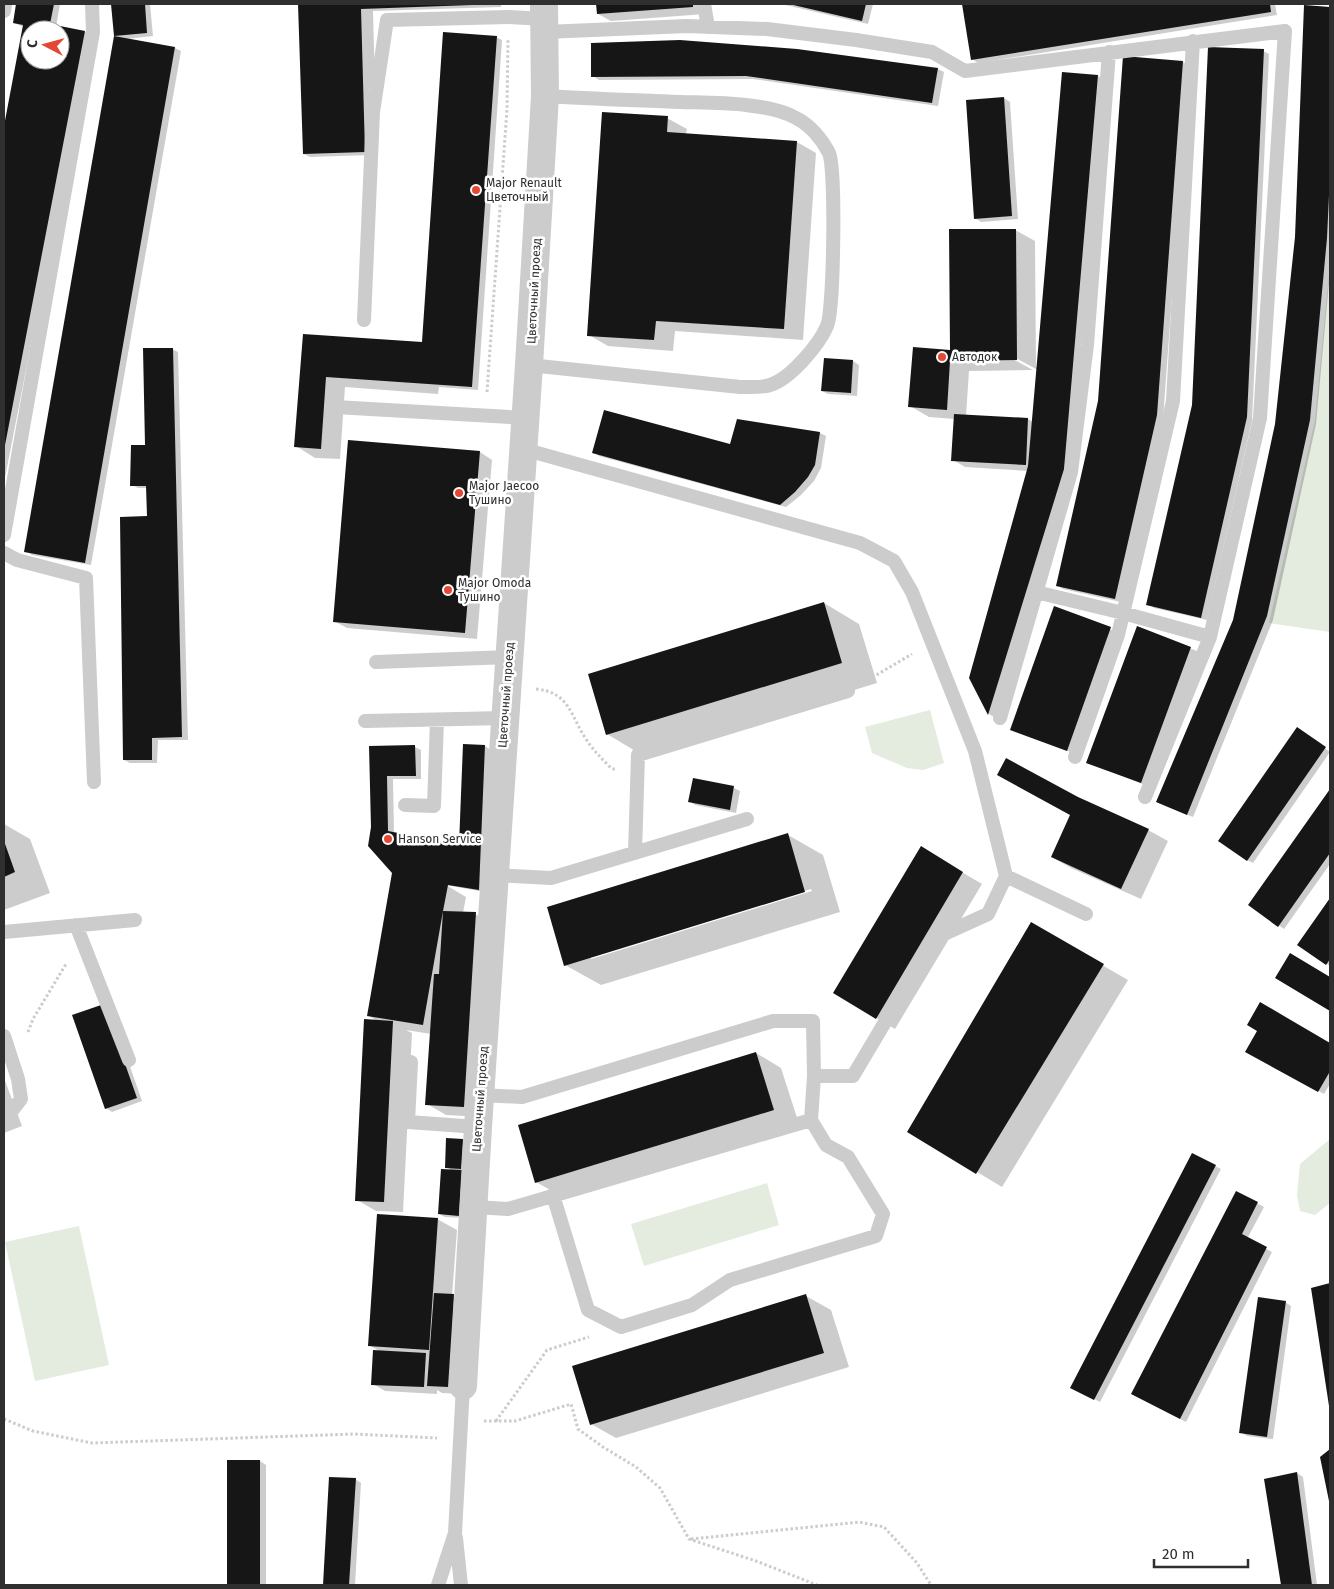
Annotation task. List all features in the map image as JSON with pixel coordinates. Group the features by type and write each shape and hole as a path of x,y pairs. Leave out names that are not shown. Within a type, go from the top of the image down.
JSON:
{"street":[{"name":"Цветочный проезд","path":"463,1386 494,875 530,366 545,96 544,18"}],"lane":[{"path":"4,11 5,4"},
{"path":"4,535 93,32 92,4"},
{"path":"704,4 708,27"},
{"path":"364,320 373,112 387,20 509,17 766,29 932,52 965,70 1285,31 1260,418 1210,637 1145,797"},
{"path":"1076,757 1118,635 1174,401 1193,42"},
{"path":"1000,718 1071,472 1087,345 1109,52"},
{"path":"530,366 740,387 771,385 796,369 818,342 828,325 831,294 833,189 830,154 816,133 796,117 743,105 545,96"},
{"path":"335,407 526,418"},
{"path":"523,449 860,543 894,560 912,592 975,751 1006,876 988,914 935,938 853,1076 814,1076"},
{"path":"4,554 17,560 86,578 94,782"},
{"path":"1036,592 1210,637"},
{"path":"376,662 509,657"},
{"path":"635,853 638,755 848,691"},
{"path":"365,721 505,718"},
{"path":"405,804 434,806 438,720"},
{"path":"494,875 551,878 747,819"},
{"path":"1006,876 1086,914"},
{"path":"4,932 135,920"},
{"path":"76,925 129,1060"},
{"path":"480,1095 522,1098 773,1021 813,1021 814,1076 811,1120 826,1145 848,1158 883,1214 876,1236 730,1280 692,1305 621,1327 588,1310 553,1195"},
{"path":"4,1036 18,1078 20,1099 4,1121"},
{"path":"412,1062 408,1122 478,1127"},
{"path":"474,1207 508,1209 811,1120"},
{"path":"461,1585 455,1533 463,1386"},
{"path":"438,1585 455,1533"}],"path":[{"path":"485,417 507,109 509,17"},
{"path":"848,691 932,642"},
{"path":"528,688 549,690 568,705 583,735 596,754 612,769 638,775"},
{"path":"14,1065 33,1019 82,940"},
{"path":"495,1421 546,1350 621,1327"},
{"path":"481,1421 515,1421 571,1404 578,1429 636,1467 660,1488 689,1539 756,1560 817,1585"},
{"path":"4,1419 33,1431 92,1442 354,1434 460,1440"},
{"path":"689,1539 859,1522 884,1527 916,1563 931,1585"}],"shaded area":[{"path":"1330,264 1330,632 1269,623 1315,420"},
{"path":"930,710 944,763 923,770 907,768 872,753 865,727"},
{"path":"1330,1139 1330,1203 1315,1215 1300,1211 1297,1195 1300,1164"},
{"path":"767,1183 779,1225 644,1266 631,1224"},
{"path":"79,1226 109,1365 35,1381 5,1242"}],"building":[{"path":"16,4 54,4 51,20 20,20 20,24 13,23"},
{"path":"111,4 145,4 147,33 114,36"},
{"path":"298,4 472,5 361,9 365,152 303,154"},
{"path":"596,4 693,4 693,7 597,14"},
{"path":"789,4 866,4 862,21"},
{"path":"962,4 1270,4 1271,12 971,60"},
{"path":"1304,5 1330,7 1330,174 1327,238 1310,420 1267,616 1187,815 1156,802 1233,620 1275,424 1295,237"},
{"path":"70,28 85,31 5,445 4,126 20,41 20,70 70,70"},
{"path":"443,32 497,36 472,387 326,377 321,449 294,447 303,334 422,342"},
{"path":"114,36 175,47 85,563 24,552"},
{"path":"680,40 797,49 938,68 932,103 746,76 591,77 591,43"},
{"path":"1208,47 1264,49 1247,417 1201,618 1146,605 1192,405"},
{"path":"1123,56 1183,61 1157,415 1115,599 1056,586 1098,401"},
{"path":"1062,72 1098,75 1064,469 988,715 969,678 1028,466"},
{"path":"1004,97 1012,216 974,219 966,100"},
{"path":"602,112 668,116 667,132 797,141 784,329 656,321 654,340 587,336"},
{"path":"949,229 1016,229 1017,360 950,361 947,410 908,407 913,347 950,350"},
{"path":"143,348 173,348 182,737 152,738 152,760 123,760 120,517 147,516 146,486 130,486 131,445 145,445"},
{"path":"824,358 853,360 851,393 821,391"},
{"path":"604,410 730,444 737,419 820,432 815,465 808,477 795,492 780,505 592,453"},
{"path":"954,414 1028,418 1026,465 951,461"},
{"path":"348,440 480,451 465,633 333,622"},
{"path":"824,602 842,663 606,735 588,674"},
{"path":"1054,606 1111,627 1067,751 1010,730"},
{"path":"1137,626 1191,647 1141,783 1086,763"},
{"path":"1297,727 1326,747 1247,861 1218,841"},
{"path":"463,744 485,745 479,890 448,885 423,1025 367,1016 392,873 368,846 371,827 369,746 415,745 416,776 387,776 388,831 459,845"},
{"path":"1006,758 1078,797 1149,829 1121,889 1051,857 1070,815 997,775"},
{"path":"693,778 734,786 730,810 688,802"},
{"path":"1330,789 1330,853 1278,927 1248,905"},
{"path":"788,833 805,892 564,966 547,907"},
{"path":"4,841 15,872 4,877"},
{"path":"921,846 963,872 876,1019 833,993"},
{"path":"1330,898 1330,959 1326,965 1297,945"},
{"path":"443,911 476,912 464,1107 425,1105 434,974 439,974"},
{"path":"1031,922 1104,964 976,1174 907,1132"},
{"path":"1290,953 1330,977 1330,1011 1275,978"},
{"path":"1260,1002 1330,1043 1330,1074 1318,1092 1245,1052 1257,1031 1247,1025"},
{"path":"104,1004 137,1098 105,1109 72,1015"},
{"path":"364,1019 393,1021 384,1202 355,1201"},
{"path":"756,1052 774,1110 535,1183 518,1125"},
{"path":"446,1138 463,1139 461,1169 445,1168"},
{"path":"1192,1153 1216,1165 1094,1400 1070,1388"},
{"path":"441,1169 462,1170 459,1216 438,1214"},
{"path":"1236,1191 1258,1202 1242,1234 1267,1247 1180,1419 1131,1394"},
{"path":"377,1214 438,1218 429,1350 368,1346"},
{"path":"1330,1283 1330,1406 1329,1406 1311,1288"},
{"path":"434,1293 454,1294 448,1387 427,1386"},
{"path":"806,1294 824,1353 590,1425 572,1366"},
{"path":"1258,1297 1286,1301 1267,1437 1239,1433"},
{"path":"373,1350 426,1353 424,1387 371,1385"},
{"path":"1330,1449 1330,1501 1329,1501 1320,1457"},
{"path":"227,1460 260,1460 260,1585 227,1585"},
{"path":"1297,1472 1312,1585 1281,1585 1264,1479"},
{"path":"329,1477 356,1478 349,1585 323,1585"}],"place":[{"name":"Major Renault Цветочный","path":"476,190"},
{"name":"Автодок","path":"942,357"},
{"name":"Major Jaecoo Тушино","path":"459,493"},
{"name":"Major Omoda Тушино","path":"448,590"},
{"name":"Hanson Service","path":"388,839"}]}
